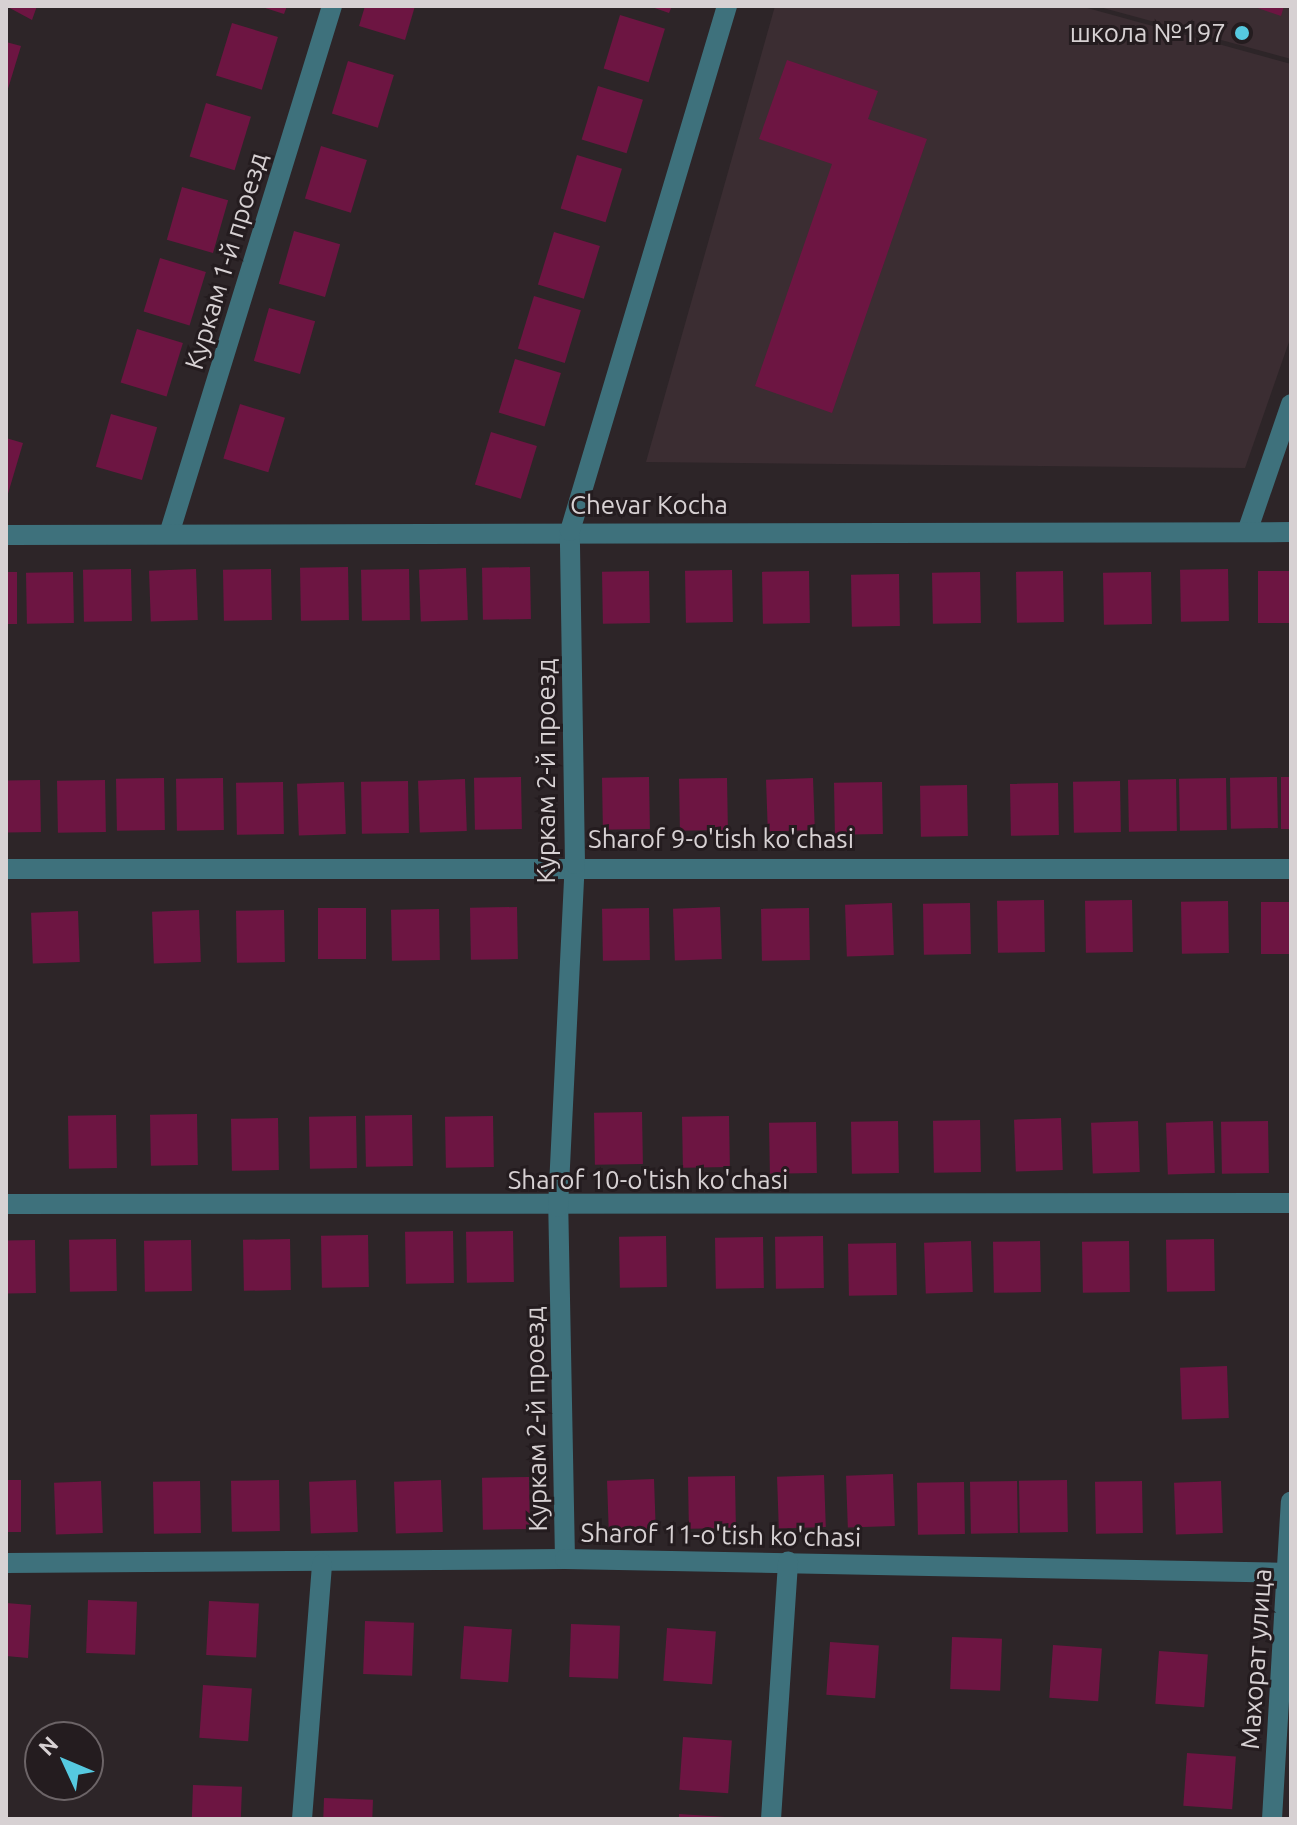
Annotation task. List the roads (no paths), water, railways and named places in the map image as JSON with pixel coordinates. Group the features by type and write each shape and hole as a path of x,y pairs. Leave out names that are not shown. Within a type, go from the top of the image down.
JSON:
{"street":[{"name":"Куркам 1-й проезд","path":"170,531 332,6"},
{"name":"Куркам 2-й проезд","path":"565,1559 558,1207 575,864 570,531 727,6"},
{"path":"1247,532 1291,404"},
{"name":"Chevar Kocha","path":"6,535 170,531 1291,532"},
{"name":"Sharof 9-o'tish ko'chasi","path":"6,869 575,864 1291,869"},
{"name":"Sharof 10-o'tish ko'chasi","path":"6,1204 558,1207 1291,1203"},
{"name":"Махорат улица","path":"1272,1819 1291,1502"},
{"name":"Sharof 11-o'tish ko'chasi","path":"6,1563 322,1564 565,1559 1289,1573"},
{"path":"771,1819 788,1562"},
{"path":"302,1819 322,1564"}],"place":[{"name":"школа №197","path":"1242,33"}]}
